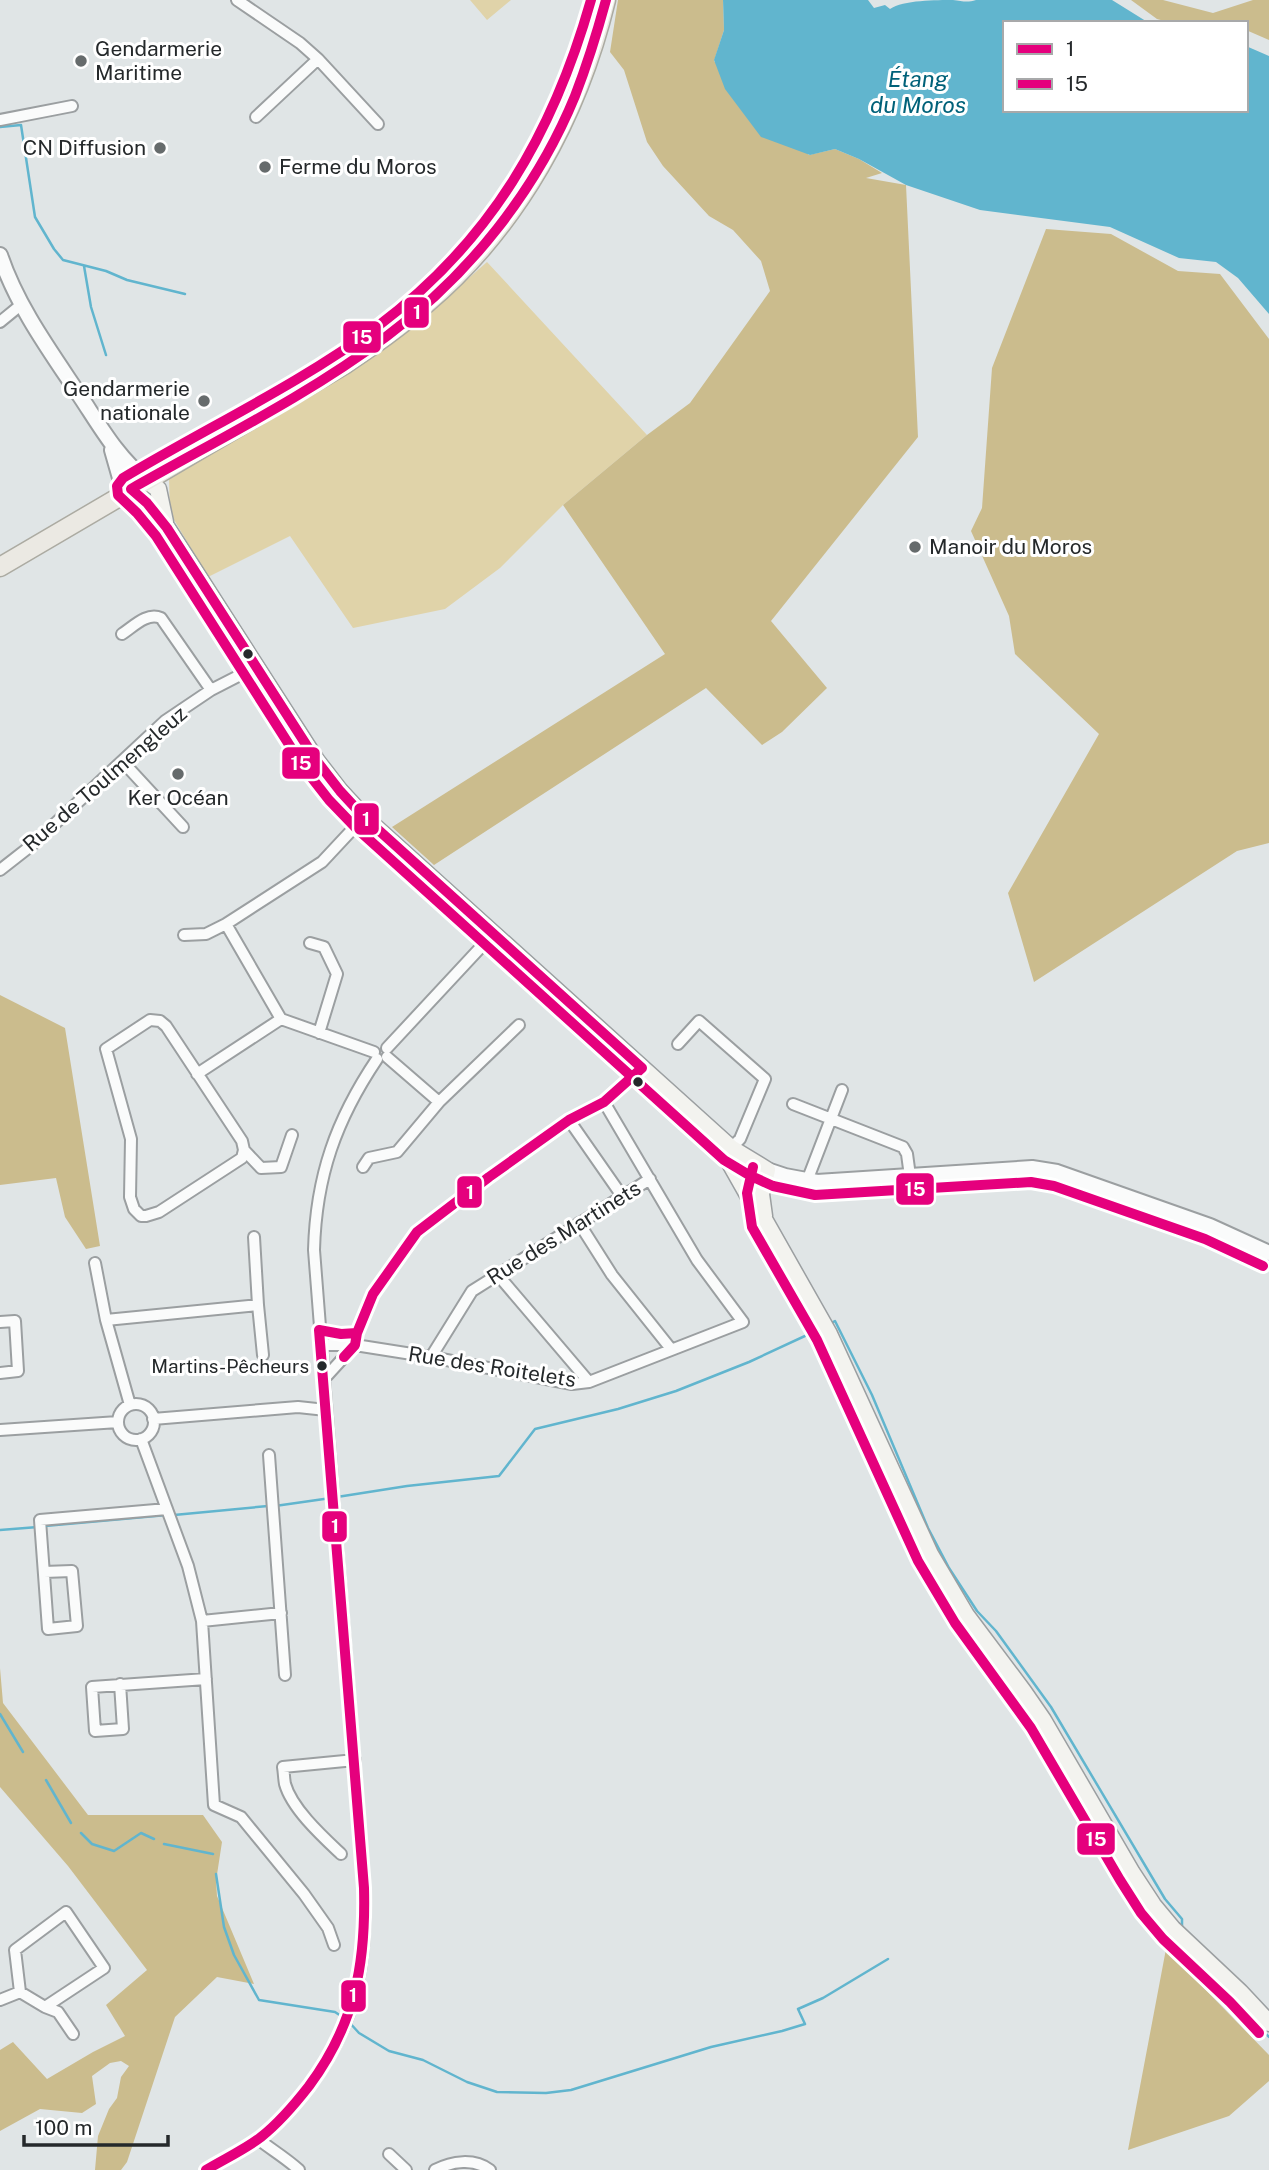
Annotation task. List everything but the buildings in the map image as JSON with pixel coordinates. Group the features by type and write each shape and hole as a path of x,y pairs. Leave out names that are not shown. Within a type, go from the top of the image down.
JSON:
{"main road":[{"path":"0,567 325,376 385,337 428,303 481,249 543,162 569,111 589,62 606,0"},
{"path":"139,485 158,489 167,528 316,760 340,791 364,817 731,1148 765,1169"},
{"path":"731,1148 730,1163 829,1334 946,1585 1043,1720 1153,1905 1173,1929 1269,2023"},
{"path":"747,1194 748,1178 756,1170 765,1169"},
{"path":"765,1169 761,1194 765,1221"}],"street":[{"path":"237,0 300,43 378,124"},
{"path":"256,117 318,59"},
{"path":"0,120 72,106"},
{"path":"0,255 22,304 139,485"},
{"path":"0,322 22,304"},
{"path":"122,634 148,616 157,615 211,690"},
{"name":"Rue de Toulmengleuz","path":"0,870 32,845 165,721 211,690 256,667"},
{"path":"123,762 183,827"},
{"path":"184,935 206,934 226,924 322,862 364,817"},
{"path":"226,924 281,1019 381,1054 439,1102"},
{"path":"205,2170 258,2139 291,2109 320,2074 341,2036 354,2003 365,1929 355,1760 314,1250 320,1188 332,1142 342,1119 381,1054 494,933"},
{"path":"310,943 324,947 337,974 319,1033"},
{"path":"197,1074 281,1019"},
{"path":"150,1020 160,1021 166,1026 242,1141 244,1150 242,1157 159,1212 141,1216 134,1209 130,1197 131,1139 106,1049 150,1020"},
{"path":"678,1044 699,1021 765,1079 740,1139 731,1148"},
{"path":"363,1167 369,1158 397,1152 439,1102 519,1025"},
{"path":"324,1379 356,1339 373,1294 417,1232 569,1120 604,1102 642,1068"},
{"path":"807,1181 842,1090"},
{"path":"604,1102 650,1179"},
{"path":"793,1104 903,1147 907,1154 910,1176"},
{"path":"569,1120 622,1196"},
{"path":"244,1150 261,1168 281,1167 292,1135"},
{"path":"765,1169 807,1181 1032,1168 1057,1172 1210,1226 1269,1253"},
{"name":"Rue des Martinets","path":"431,1357 472,1291 650,1179"},
{"name":"Rue des Roitelets","path":"321,1345 356,1339 431,1357 572,1384 589,1382 743,1322 696,1260 650,1179"},
{"path":"579,1223 612,1275 671,1349"},
{"path":"254,1237 257,1305 263,1355"},
{"path":"95,1263 106,1320 130,1405"},
{"path":"498,1275 589,1382"},
{"path":"106,1320 257,1305"},
{"path":"0,1322 15,1321 18,1371 0,1373"},
{"path":"319,1330 356,1339"},
{"path":"130,1405 145,1406 153,1419 153,1428 141,1439 128,1438 120,1430 118,1422 120,1414 130,1405"},
{"path":"153,1419 298,1407 327,1410"},
{"path":"0,1430 118,1422"},
{"path":"141,1439 188,1566 202,1621 214,1805 241,1816 304,1894 328,1928 334,1945"},
{"path":"269,1455 285,1675"},
{"path":"44,1572 72,1571 77,1626 48,1629 40,1520 167,1508"},
{"path":"202,1621 281,1613"},
{"path":"120,1684 123,1729 95,1731 92,1687 120,1684 206,1679"},
{"path":"341,1854 296,1806 286,1786 283,1767 355,1760"},
{"path":"20,1992 15,1950 66,1912 104,1968 45,2007"},
{"path":"0,2000 20,1992"},
{"path":"20,1992 58,2012 73,2034"},
{"path":"258,2139 283,2155 299,2170"},
{"path":"389,2154 407,2170"},
{"path":"435,2170 472,2161 490,2170"}],"shaded area":[{"path":"470,0 511,0 487,20"},
{"path":"618,0 723,0 724,30 714,61 809,155 835,149 882,173 866,178 906,185 918,437 771,621 827,688 782,732 762,745 706,688 434,865 392,827 665,654 563,505 690,403 770,291 761,261 733,230 709,216 663,166 647,142 624,70 610,52"},
{"path":"1131,0 1163,0 1213,13 1253,0 1269,0 1269,40 1248,31 1248,21 1157,19"},
{"path":"1046,229 1111,234 1178,271 1220,274 1269,339 1269,843 1237,851 1034,982 1008,893 1099,734 1015,654 1009,616 971,531 982,508 992,368"},
{"path":"487,262 647,435 563,505 500,568 445,609 353,628 290,536 208,577 170,513 169,479 315,391 411,329"},
{"path":"0,995 65,1028 100,1246 86,1249 65,1217 56,1178 0,1185"},
{"path":"0,1668 3,1703 88,1815 203,1815 222,1842 216,1881 217,1896 254,1984 217,1977 175,2017 127,2162 121,2170 95,2170 98,2136 109,2109 117,2098 121,2077 129,2066 121,2061 110,2063 92,2076 96,2104 82,2113 40,2109 0,2131 0,2050 13,2042 47,2079 125,2036 106,2005 147,1970 68,1866 0,1787"},
{"path":"1166,1949 1269,2055 1269,2081 1229,2116 1128,2150"}],"water":[{"name":"Étang du Moros","path":"723,0 868,0 874,8 885,5 890,9 929,0 1112,0 1146,21 1003,21 1003,112 1248,112 1248,47 1269,56 1269,314 1238,278 1216,262 1179,258 1110,227 980,210 906,185 835,149 810,155 761,137 725,89 714,60 724,30"}],"waterway":[{"path":"0,127 21,125 35,217 63,260 185,294"},
{"path":"84,266 91,307 106,355"},
{"path":"829,1324 835,1321 872,1395 928,1528 949,1568 977,1611 996,1631 1051,1707 1165,1899 1182,1919 1182,1929"},
{"path":"337,1497 499,1476 535,1429 618,1409 676,1391 749,1362 820,1329"},
{"path":"275,1506 331,1498"},
{"path":"174,1515 268,1506"},
{"path":"45,1526 167,1515"},
{"path":"0,1530 38,1527"},
{"path":"0,1714 23,1752"},
{"path":"46,1780 71,1823"},
{"path":"81,1833 92,1844 114,1851 141,1833 154,1839"},
{"path":"164,1844 213,1854"},
{"path":"216,1874 224,1927 234,1955 259,2000 335,2012 344,2018"},
{"path":"349,2022 359,2033 389,2051 423,2060 467,2082 497,2092 546,2093 571,2090 711,2047 805,2024 798,2009 823,1998 888,1959"},
{"path":"1219,1983 1269,2037"}],"transit line":[{"name":"15","path":"591,0 558,96 537,140 485,221 454,258 378,326 285,387 123,478 117,486 118,495 156,536 304,768 329,800 355,827 724,1160 773,1186 815,1195 1031,1182 1054,1186 1205,1239 1263,1266"},
{"name":"1","path":"606,0 575,96 541,165 497,229 445,286 417,312 357,358 261,417 131,489 147,503 167,528 316,760 340,791 364,817 642,1068"},
{"name":"1","path":"344,1357 355,1345 357,1333 373,1294 417,1232 569,1120 604,1102 642,1068"},
{"name":"15","path":"753,1167 747,1193 752,1227 817,1340 918,1561 955,1623 1031,1728 1141,1913 1163,1939 1259,2033"},
{"name":"1","path":"206,2170 261,2137 287,2113 309,2086 337,2040 347,2016 360,1968 364,1888 319,1330 341,1334 357,1333"}],"place":[{"name":"Gendarmerie Maritime","path":"81,61"},
{"name":"CN Diffusion","path":"160,148"},
{"name":"Ferme du Moros","path":"265,167"},
{"name":"Gendarmerie nationale","path":"204,401"},
{"name":"Manoir du Moros","path":"915,547"},
{"name":"Ker Océan","path":"178,774"},
{"name":"Martins-Pêcheurs","path":"322,1366"}]}
